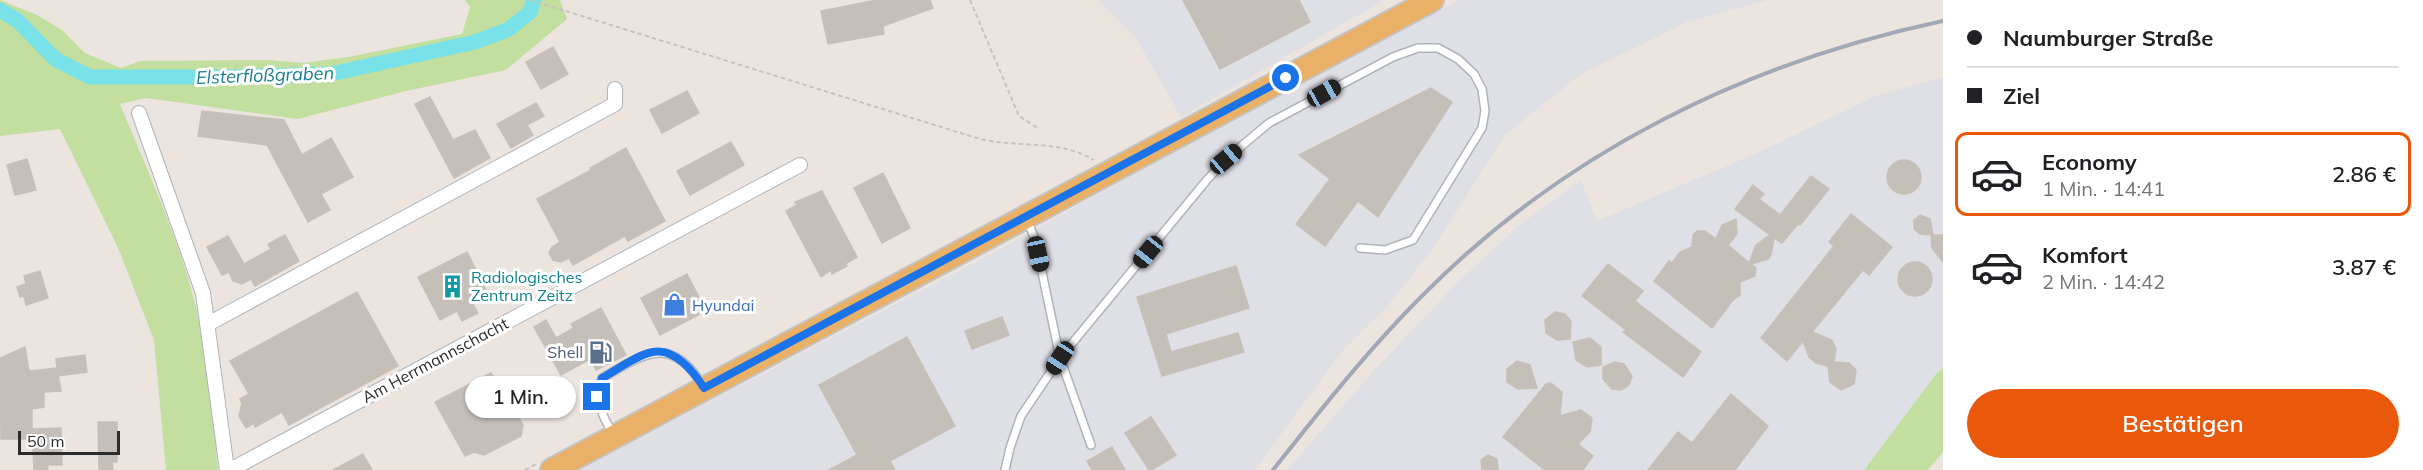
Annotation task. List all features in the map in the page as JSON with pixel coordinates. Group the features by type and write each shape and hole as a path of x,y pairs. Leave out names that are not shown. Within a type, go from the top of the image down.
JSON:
{"main road":[{"path":"552,470 1432,0"}],"street":[{"path":"208,324 615,104 615,89"},
{"name":"Am Herrmannschacht","path":"139,113 203,293 229,470 800,165"}],"lane":[{"path":"1005,470 1021,416 1060,358 1226,159 1269,123 1393,57 1418,48 1438,48 1458,59 1474,74 1482,89 1485,111 1482,128 1413,240 1385,250 1360,248"},
{"path":"1026,218 1035,239 1060,358 1091,445"},
{"path":"614,436 604,418 597,397 602,378 653,352 672,354 694,373 704,388"}],"path":[{"path":"530,0 981,139 1002,144 1057,146 1074,150 1098,164"},
{"path":"970,0 1019,116 1039,129"}],"shaded area":[{"path":"1098,0 1384,0 1181,117 1136,38"},
{"path":"1459,0 1767,0 1687,22 1581,74 1505,135 1431,251 1386,308 1342,351 1255,470 580,470 991,254 1185,146"},
{"path":"1943,77 1943,368 1936,374 1864,470 1287,470 1371,374 1460,280 1521,224 1581,180 1597,221 1755,154 1873,97"}],"green space":[{"path":"0,0 37,15 62,30 85,53 121,68 140,61 269,60 303,63 348,57 462,34 470,7 465,0 560,0 567,19 506,70 406,91 298,119 146,98 120,104 166,215 186,271 201,329 209,381 218,470 166,470 154,340 119,250 60,129 0,136"},
{"path":"1943,368 1943,452 1928,470 1864,470 1936,374"}],"building":[{"path":"877,0 930,0 933,8 883,26 884,34 828,44 821,11"},
{"path":"1183,0 1299,0 1310,22 1220,69"},
{"path":"553,47 568,74 541,89 526,62"},
{"path":"1431,88 1452,102 1378,217 1358,201 1325,246 1296,224 1330,179 1299,155"},
{"path":"687,91 699,113 662,133 650,110"},
{"path":"430,97 453,140 475,130 490,158 454,178 415,104"},
{"path":"536,103 544,116 527,125 533,135 511,148 497,124"},
{"path":"202,111 284,120 302,155 331,138 353,177 321,194 330,210 308,222 267,145 198,136"},
{"path":"731,142 744,165 690,195 677,171"},
{"path":"626,148 665,221 628,241 625,236 573,265 569,258 561,262 553,260 549,253 552,247 560,242 537,199"},
{"path":"27,159 36,190 15,195 7,165"},
{"path":"1904,160 1916,165 1921,177 1916,189 1904,194 1892,189 1887,177 1892,165"},
{"path":"883,173 910,228 882,243 854,188"},
{"path":"1811,176 1829,189 1782,243 1774,238 1768,259 1751,264 1756,268 1755,276 1740,282 1740,295 1733,300 1712,328 1654,281 1669,261 1672,263 1680,252 1692,247 1693,235 1697,231 1705,231 1716,239 1722,225 1736,219 1737,234 1728,245 1749,263 1756,245 1770,235 1735,209 1753,185 1764,194 1759,199 1780,215"},
{"path":"822,191 857,257 845,264 847,266 832,274 831,270 821,277 786,211 797,205 795,202"},
{"path":"1851,214 1892,247 1869,275 1863,270 1812,332 1832,340 1836,349 1834,362 1849,363 1856,370 1854,384 1841,390 1830,382 1828,366 1816,363 1809,357 1803,341 1787,361 1761,338 1834,246 1829,242"},
{"path":"1920,215 1930,219 1933,235 1920,234 1914,229 1914,220"},
{"path":"285,235 299,261 255,286 251,279 242,284 233,281 229,272 222,275 207,247 228,236 244,264 271,249 268,244"},
{"path":"1931,235 1943,235 1943,262 1932,248"},
{"name":"Radiologisches Zentrum Zeitz","path":"467,252 488,294 472,303 478,313 462,321 457,311 440,320 418,277"},
{"path":"1915,262 1927,267 1932,279 1927,291 1915,296 1903,291 1898,279 1903,267"},
{"path":"1608,264 1643,291 1635,301 1701,352 1683,377 1623,332 1626,330 1582,296"},
{"path":"1236,266 1249,308 1166,334 1171,352 1238,333 1244,352 1162,376 1137,297"},
{"path":"40,271 48,298 26,305 24,296 20,297 17,287 26,284 24,276"},
{"name":"Hyundai","path":"687,274 706,311 660,335 641,298"},
{"path":"357,292 398,366 289,425 282,412 255,427 254,423 246,428 239,416 242,403 240,399 249,394 230,361"},
{"path":"601,308 626,355 596,370 590,359 561,375 534,327 546,320 556,338 574,328 571,324"},
{"path":"1555,312 1565,314 1571,321 1570,339 1557,340 1546,333 1545,320"},
{"path":"1002,317 1009,335 972,349 965,331"},
{"path":"907,337 955,426 890,461 895,470 829,470 857,455 819,385"},
{"path":"1590,338 1601,347 1601,365 1587,367 1576,360 1573,342"},
{"path":"25,347 29,371 57,368 61,391 44,392 44,407 32,409 32,439 1,439 0,358"},
{"path":"85,355 87,372 58,376 56,359"},
{"path":"1517,361 1530,365 1537,388 1518,389 1507,382 1507,369"},
{"path":"1615,362 1624,364 1632,376 1629,385 1621,390 1612,389 1603,379 1603,367"},
{"path":"491,373 523,425 521,436 484,455 474,452 465,456 435,402"},
{"path":"1551,383 1562,392 1560,416 1581,410 1592,418 1590,432 1578,444 1593,456 1583,470 1545,470 1503,437 1546,384"},
{"path":"1731,394 1768,426 1735,470 1648,470 1678,432 1692,443"},
{"path":"1151,417 1176,455 1149,470 1125,433"},
{"path":"98,422 117,422 117,462 112,462 113,470 99,470"},
{"path":"61,428 62,465 47,465 48,470 34,470 32,429"},
{"path":"1112,447 1125,470 1092,470 1087,461"},
{"path":"363,454 372,470 333,470"},
{"path":"1488,455 1497,459 1498,470 1482,470 1481,460"}],"waterway":[{"name":"Elsterfloßgraben","path":"0,10 18,21 55,59 90,77 228,77 331,74 475,42 509,29 530,12 534,0"}],"railway":[{"path":"1273,470 1347,378 1427,291 1482,241 1540,195 1601,154 1665,118 1732,87 1800,61 1871,39 1943,21"}],"place":[{"name":"Radiologisches Zentrum Zeitz","path":"453,286"},
{"name":"Hyundai","path":"674,305"},
{"name":"Shell","path":"601,352"}],"route":[{"path":"597,397 602,378 653,352 672,354 694,373 704,388 1286,78"}]}
